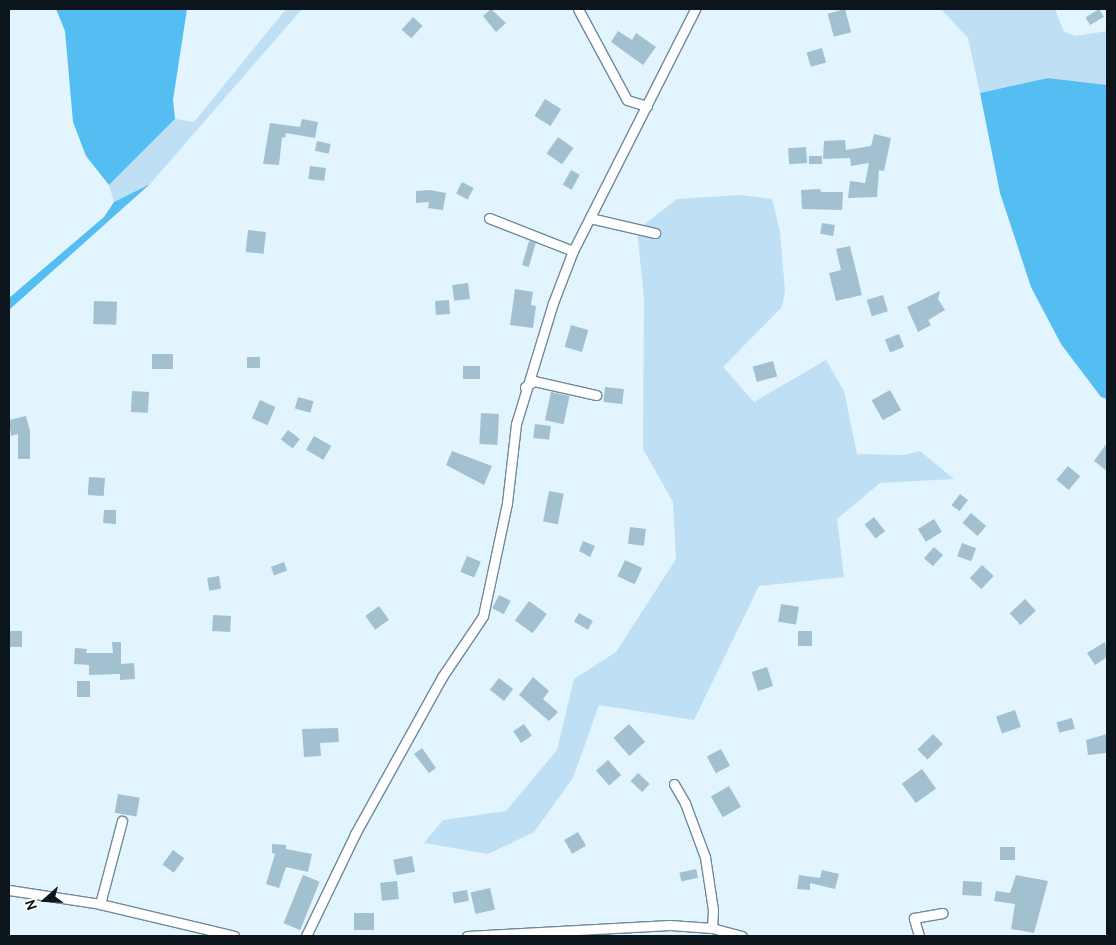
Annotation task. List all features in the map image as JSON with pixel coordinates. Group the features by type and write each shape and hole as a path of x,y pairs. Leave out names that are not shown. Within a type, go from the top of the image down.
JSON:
{"street":[{"path":"578,9 627,100 647,106"},
{"path":"306,936 355,834 442,677 483,616 507,503 511,453 525,387 573,251 695,9"},
{"path":"489,218 573,251"},
{"path":"590,218 655,233"},
{"path":"525,387 534,381 596,395"},
{"path":"674,784 685,803 706,857 713,910 712,928"},
{"path":"100,904 122,821"},
{"path":"9,890 100,904 234,936"},
{"path":"919,936 914,918 943,913"},
{"path":"467,936 624,926 712,928 742,936"}],"shaded area":[{"path":"56,9 187,9 173,100 175,119 109,185 86,156 73,122 65,31"},
{"path":"286,9 302,9 150,184 114,202 109,185 175,119 194,122"},
{"path":"941,9 1055,9 1064,32 1076,36 1107,31 1107,85 1048,78 980,93 968,38"},
{"path":"1048,78 1107,85 1107,399 1101,397 1061,344 1031,287 1000,193 980,93"},
{"path":"150,184 9,310 9,298 104,217 114,202"},
{"path":"741,195 772,199 780,232 785,291 782,307 723,367 754,402 826,360 844,391 857,454 903,455 920,451 954,479 880,483 837,519 844,577 759,586 694,720 599,705 573,778 534,832 488,854 424,843 443,820 506,811 557,750 574,679 616,652 676,559 673,502 643,449 644,298 637,230 677,199"}],"building":[{"path":"491,9 506,23 496,32 483,16"},
{"path":"845,9 851,32 834,37 828,14"},
{"path":"1099,9 1104,17 1090,25 1085,17"},
{"path":"413,17 423,26 411,38 402,30"},
{"path":"618,31 632,40 636,33 656,47 643,65 611,42"},
{"path":"822,48 826,62 811,67 807,52"},
{"path":"545,99 561,109 551,126 534,116"},
{"path":"302,119 318,122 315,138 286,133 285,138 282,137 279,165 263,164 270,123 300,127"},
{"path":"874,134 891,138 884,171 879,170 877,197 848,198 850,181 865,183 869,163 851,166 850,158 823,159 824,141 845,140 846,150 871,146"},
{"path":"558,137 574,148 562,164 547,153"},
{"path":"317,141 331,144 329,154 315,151"},
{"path":"806,147 807,163 789,164 788,148"},
{"path":"809,156 822,156 822,164 809,164"},
{"path":"310,166 326,168 324,181 308,179"},
{"path":"571,170 580,175 572,190 563,185"},
{"path":"462,182 474,188 468,199 456,194"},
{"path":"820,189 821,192 843,192 842,210 802,209 801,190"},
{"path":"430,190 446,193 443,210 428,208 429,202 416,203 416,191"},
{"path":"822,223 835,225 833,236 820,234"},
{"path":"248,230 266,232 264,254 246,252"},
{"path":"529,241 536,243 529,267 522,265"},
{"path":"850,246 862,295 836,301 829,273 841,270 836,249"},
{"path":"468,283 470,299 454,301 452,285"},
{"path":"515,289 533,292 531,305 536,306 533,328 510,325"},
{"path":"940,291 938,299 945,310 928,320 931,325 918,332 907,307"},
{"path":"883,295 888,311 872,316 867,300"},
{"path":"449,300 450,314 436,315 435,301"},
{"path":"94,301 117,302 116,325 93,324"},
{"path":"571,325 588,330 582,352 565,347"},
{"path":"899,334 904,347 890,352 885,339"},
{"path":"152,354 173,354 173,369 152,369"},
{"path":"247,357 260,357 260,368 247,368"},
{"path":"773,361 777,376 757,382 753,366"},
{"path":"463,366 480,366 480,379 463,379"},
{"path":"605,387 624,389 622,404 603,402"},
{"path":"890,390 901,410 883,420 872,400"},
{"path":"132,391 149,392 148,413 131,412"},
{"path":"551,392 570,396 564,424 545,420"},
{"path":"298,397 313,401 310,413 295,409"},
{"path":"260,400 276,407 267,425 252,418"},
{"path":"481,413 499,414 497,445 479,444"},
{"path":"26,416 30,431 30,459 18,459 18,434 11,436 9,420"},
{"path":"535,424 551,426 549,440 533,438"},
{"path":"288,430 300,439 293,449 281,440"},
{"path":"314,436 331,446 323,460 306,450"},
{"path":"1107,443 1107,471 1094,461"},
{"path":"452,451 492,466 484,485 446,465"},
{"path":"1068,466 1080,476 1069,490 1056,480"},
{"path":"89,477 105,478 104,496 88,495"},
{"path":"549,491 564,494 558,524 543,521"},
{"path":"960,494 968,500 960,511 952,505"},
{"path":"104,510 116,510 116,524 103,523"},
{"path":"971,513 986,526 978,536 962,523"},
{"path":"874,517 885,531 876,539 865,524"},
{"path":"934,519 942,532 926,542 918,529"},
{"path":"630,527 646,529 644,546 628,544"},
{"path":"583,541 595,546 590,557 579,551"},
{"path":"962,543 976,548 971,561 957,556"},
{"path":"934,547 943,555 933,566 924,558"},
{"path":"467,556 481,562 474,578 460,572"},
{"path":"625,560 642,568 635,584 617,576"},
{"path":"284,562 287,570 274,575 271,567"},
{"path":"982,565 994,576 981,589 970,578"},
{"path":"219,576 221,589 209,591 207,578"},
{"path":"499,595 511,601 504,614 492,608"},
{"path":"1025,599 1036,611 1021,625 1010,613"},
{"path":"529,601 547,614 533,633 515,620"},
{"path":"781,604 799,607 796,625 778,622"},
{"path":"379,606 389,620 375,630 365,616"},
{"path":"579,613 593,621 588,630 574,622"},
{"path":"213,615 231,616 230,632 212,631"},
{"path":"9,631 22,631 22,647 9,647"},
{"path":"798,631 812,631 812,646 798,646"},
{"path":"112,642 121,642 121,664 134,663 135,679 120,680 120,674 89,675 89,665 74,664 75,648 87,649 86,653 113,653"},
{"path":"1105,642 1107,657 1095,665 1087,653"},
{"path":"767,667 773,686 758,691 752,672"},
{"path":"533,677 549,691 543,699 558,712 549,721 519,695"},
{"path":"499,678 513,689 504,701 490,690"},
{"path":"77,681 90,681 90,697 77,697"},
{"path":"1015,710 1021,727 1002,734 996,717"},
{"path":"1072,718 1075,729 1059,733 1057,722"},
{"path":"524,724 532,736 521,743 513,731"},
{"path":"629,724 645,742 629,756 613,738"},
{"path":"338,728 339,742 320,743 321,756 304,757 302,729"},
{"path":"933,734 943,744 927,759 917,750"},
{"path":"1107,734 1107,753 1088,755 1086,740"},
{"path":"422,748 436,768 429,773 414,754"},
{"path":"721,749 730,766 716,773 707,757"},
{"path":"608,760 621,775 609,786 596,770"},
{"path":"922,769 936,788 916,803 902,784"},
{"path":"638,773 650,784 642,792 630,781"},
{"path":"729,786 741,807 723,817 711,796"},
{"path":"118,794 140,798 136,817 115,813"},
{"path":"578,832 586,846 572,854 564,840"},
{"path":"272,844 286,845 286,849 312,854 308,872 286,867 279,888 266,884 275,854 272,853"},
{"path":"1000,847 1015,847 1015,860 1000,860"},
{"path":"173,850 184,858 174,873 162,865"},
{"path":"412,856 415,872 396,875 393,860"},
{"path":"696,869 698,878 681,882 679,873"},
{"path":"822,870 839,874 835,889 810,883 810,890 797,889 799,875 820,878"},
{"path":"303,875 320,882 300,930 284,923"},
{"path":"1016,875 1048,881 1034,933 1011,929 1015,904 994,901 996,891 1010,893"},
{"path":"397,881 399,899 382,901 380,883"},
{"path":"963,881 982,882 981,896 962,895"},
{"path":"490,888 495,909 475,914 471,892"},
{"path":"467,890 469,901 454,903 452,893"},
{"path":"354,913 374,913 374,930 354,930"}]}
